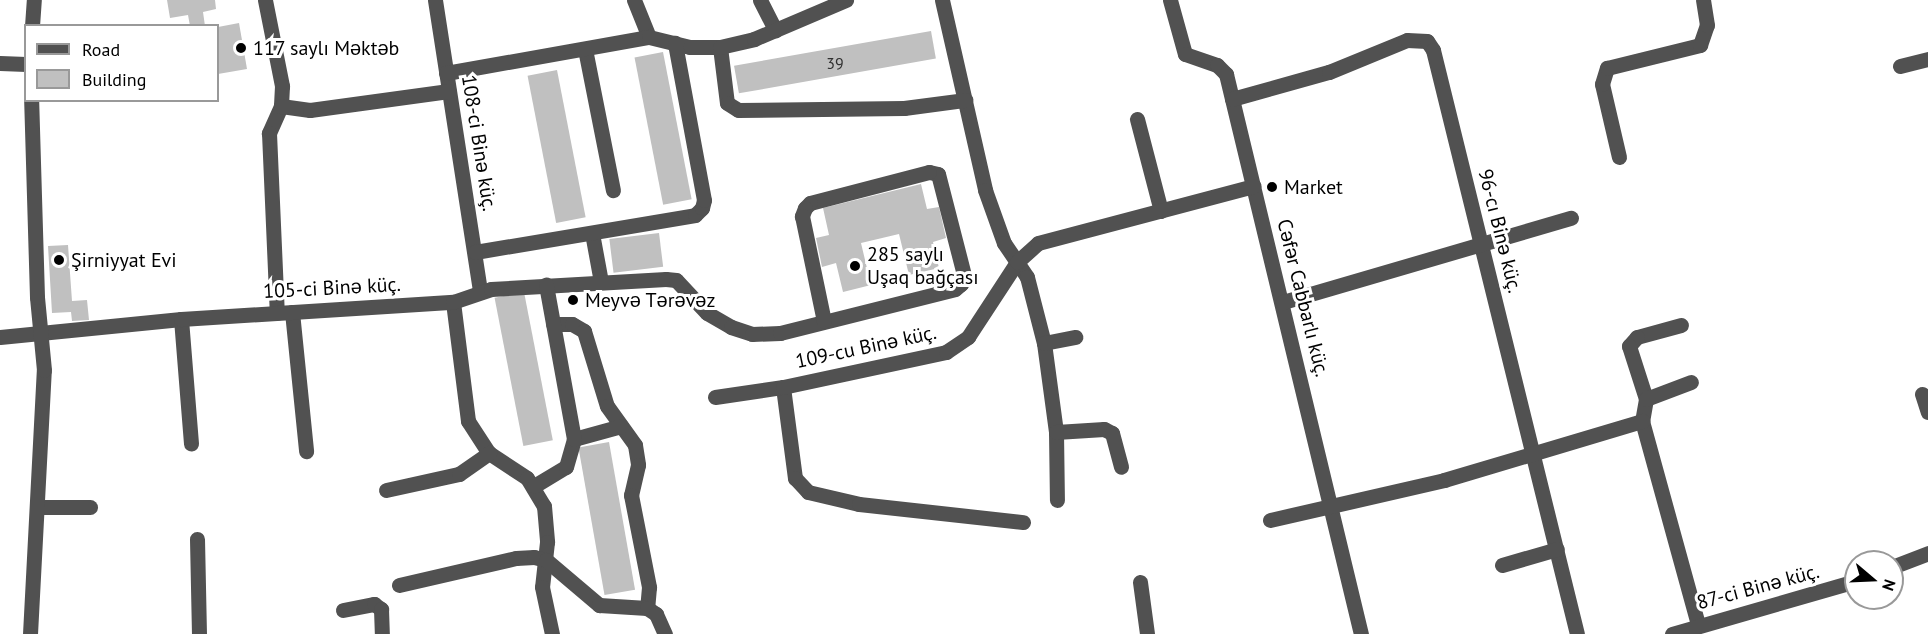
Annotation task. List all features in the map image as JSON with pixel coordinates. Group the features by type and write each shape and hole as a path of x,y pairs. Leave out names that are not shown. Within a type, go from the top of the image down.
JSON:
{"street":[{"path":"32,24 34,0"},
{"path":"265,0 282,86 281,106 269,133 285,312 306,451"},
{"name":"108-ci Binə küç.","path":"435,0 480,292"},
{"path":"634,0 649,37"},
{"path":"760,0 775,30"},
{"path":"446,74 649,37 675,43 720,47 775,30 846,0"},
{"path":"942,0 996,225 1032,291 1044,343 1056,432 1057,500"},
{"name":"Cəfər Cabbarlı küç.","path":"1170,0 1185,54 1222,69 1232,99 1283,302 1361,634"},
{"path":"1619,157 1602,84 1606,68 1700,45 1707,25 1702,0"},
{"name":"96-cı Binə küç.","path":"1232,99 1329,72 1407,40 1427,41 1433,50 1536,455 1577,634"},
{"path":"475,252 694,215 702,208 704,200 675,43"},
{"path":"720,47 728,103 738,110 904,108 965,100"},
{"path":"585,50 613,190"},
{"path":"1900,66 1928,59"},
{"path":"0,63 24,64"},
{"path":"281,106 310,110 448,92"},
{"path":"30,634 44,370 37,297 31,102"},
{"path":"1137,119 1161,211"},
{"path":"929,172 938,174 964,275 961,284 955,289 824,321 802,216 805,208 810,203 929,172"},
{"name":"109-cu Binə küç.","path":"715,397 783,387 959,346 1017,262 1038,243 1254,186"},
{"path":"1283,302 1571,218"},
{"path":"592,233 601,282"},
{"name":"105-ci Binə küç.","path":"0,336 42,335 180,320 285,312 453,302 480,292 546,285 666,279 681,284 700,307 717,321 752,334 780,333 824,321"},
{"path":"534,486 566,467 574,439 546,285"},
{"path":"453,302 468,421 489,453 534,486 547,518 546,560 542,587 552,634"},
{"path":"180,320 191,444"},
{"path":"553,324 572,324 584,332 607,406 631,436 637,454 631,495 649,587 646,608"},
{"path":"1681,325 1630,342 1631,359 1646,399 1642,421 1698,625"},
{"path":"1044,343 1075,337"},
{"path":"1646,399 1691,382"},
{"path":"783,387 795,478 808,492 859,504 1023,522"},
{"path":"1922,394 1928,412"},
{"path":"1270,520 1332,507 1536,455 1642,421"},
{"path":"574,439 621,426"},
{"path":"1056,432 1104,429 1112,433 1121,467"},
{"path":"386,490 459,474 489,453"},
{"path":"38,507 90,507"},
{"path":"197,539 199,634"},
{"path":"1502,565 1557,549"},
{"path":"1904,563 1928,554"},
{"path":"399,585 516,558 546,560 599,605 646,608 656,614 665,634"},
{"path":"1140,582 1147,634"},
{"name":"87-ci Binə küç.","path":"1671,634 1802,599 1844,585"},
{"path":"343,610 374,604 381,609 382,634"}],"building":[{"path":"167,0 215,0 216,9 203,12 205,24 190,24 188,15 170,18"},
{"path":"239,23 247,69 219,74 219,27"},
{"path":"931,31 936,59 739,93 734,66"},
{"path":"663,52 692,199 663,205 635,58"},
{"path":"557,70 586,217 556,223 528,76"},
{"path":"921,184 927,209 939,207 946,238 933,242 939,268 909,275 899,234 861,243 871,285 843,292 836,263 822,267 816,238 829,235 823,208"},
{"path":"659,233 663,267 614,273 609,239"},
{"path":"68,245 72,301 87,300 89,320 72,321 71,312 52,313 48,246"},
{"path":"524,292 553,440 523,446 495,298"},
{"path":"609,442 635,590 605,595 578,447"}],"place":[{"name":"117 saylı Məktəb","path":"241,48"},
{"name":"Market","path":"1272,187"},
{"name":"Şirniyyat Evi","path":"59,260"},
{"name":"285 saylı Uşaq bağçası","path":"855,266"},
{"name":"Meyvə Tərəvəz","path":"573,300"}]}
